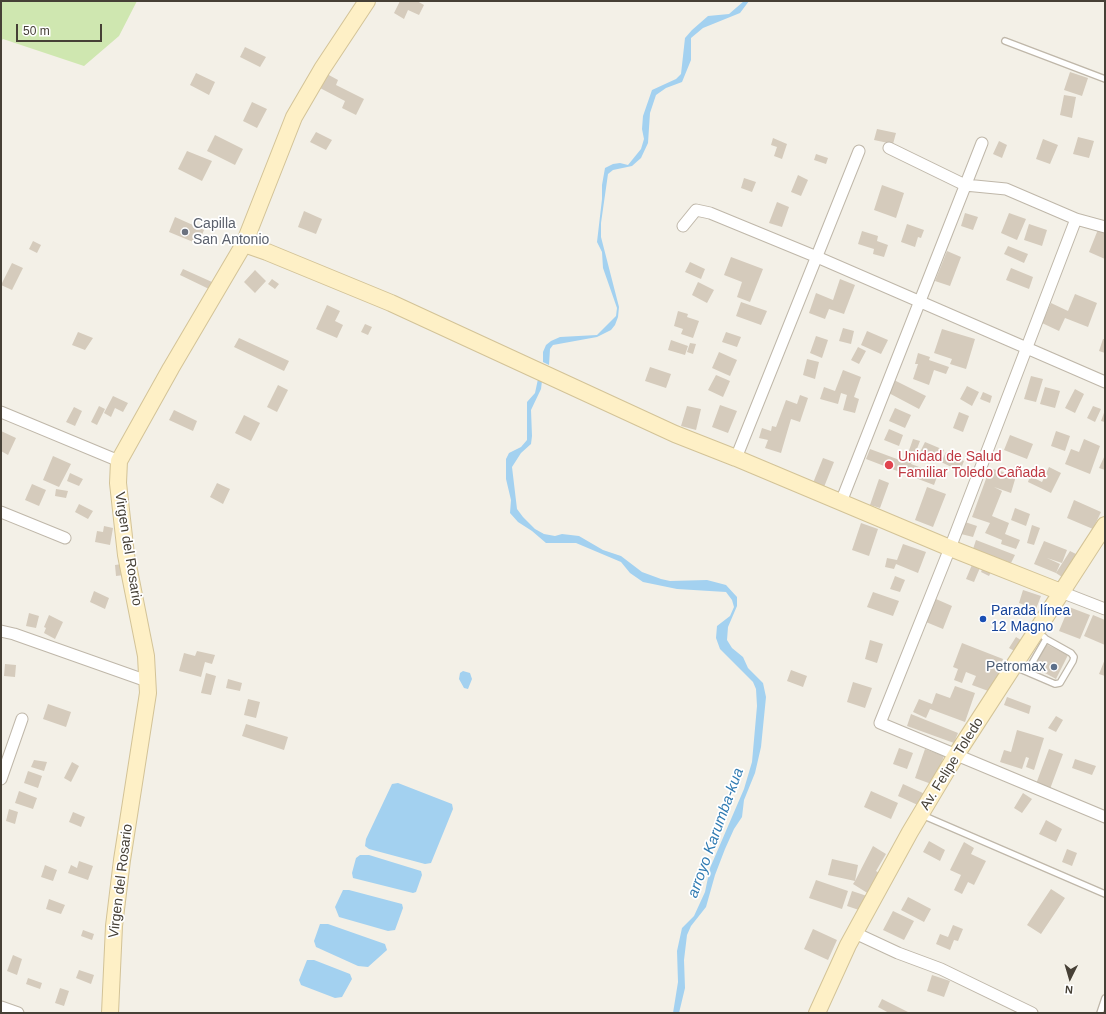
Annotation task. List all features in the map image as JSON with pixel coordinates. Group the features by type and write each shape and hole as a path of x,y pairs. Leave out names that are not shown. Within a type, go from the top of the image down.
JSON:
{"street":[{"name":"Virgen del Rosario","path":"110,1013 114,926 122,860 148,693 146,656 126,556 118,483 119,461 170,368 244,244 294,117 322,68 367,1"},
{"path":"842,502 919,301 982,143"},
{"path":"889,148 965,185 1006,189 1076,219 1105,227"},
{"path":"736,458 859,151"},
{"path":"683,226 696,210 710,213 817,257 1105,382"},
{"path":"1076,219 1028,348 880,723 1105,817"},
{"path":"244,244 267,252 391,304 668,431 950,548 1105,609"},
{"path":"1,412 119,461"},
{"path":"1,512 65,538"},
{"name":"Av. Felipe Toledo","path":"816,1013 855,933 920,815 956,755 1020,669 1041,634 1061,592 1105,525"},
{"path":"1,631 14,634 147,681"},
{"path":"1,779 22,719"},
{"path":"855,933 898,953 941,969 1032,1013"},
{"path":"1,1007 18,1013"}],"lane":[{"path":"1004,41 1105,79"},
{"path":"1020,669 1055,684 1060,683 1074,657 1071,653 1041,634"},
{"path":"920,815 1105,894"},
{"path":"1100,1013 1105,998"}],"green space":[{"path":"1,1 137,1 119,36 84,66 3,39 1,41"}],"water":[{"path":"744,1 749,1 740,13 703,28 691,38 691,60 682,82 666,88 656,95 650,113 648,143 641,158 632,166 613,170 608,174 601,223 601,237 619,307 615,325 611,330 597,337 553,345 550,349 549,365 543,362 543,352 546,345 551,341 560,337 597,335 616,316 617,308 603,268 602,252 597,242 605,168 613,164 620,163 628,165 641,149 644,139 642,129 643,116 652,90 676,79 681,74 685,38 708,16 729,14"},
{"path":"538,379 542,381 541,389 531,410 531,444 521,453 512,467 517,509 535,529 544,534 555,536 562,534 579,536 603,550 621,556 642,572 661,579 670,581 707,580 726,585 737,597 737,606 728,627 727,640 732,648 743,657 748,668 763,683 766,697 761,747 755,773 744,800 742,817 734,829 725,849 715,875 706,907 691,926 687,935 684,960 685,988 679,1013 673,1013 678,982 677,951 682,928 694,916 705,892 710,868 744,789 752,762 757,706 756,689 753,682 720,649 716,638 717,626 730,616 734,607 732,600 726,592 677,589 643,582 630,573 621,562 576,543 546,543 518,522 510,513 511,500 506,479 506,459 509,453 521,447 527,440 527,402 535,393"},
{"path":"463,671 470,673 472,679 468,689 464,688 459,679 460,673"},
{"path":"398,783 452,804 453,809 431,863 425,864 369,849 365,846 366,839 392,784"},
{"path":"360,855 369,855 421,871 422,875 416,892 413,893 353,878 352,873 356,858"},
{"path":"343,890 349,890 402,904 403,908 395,930 388,931 339,917 335,907"},
{"path":"320,924 328,924 385,944 387,950 368,967 358,966 316,947 314,941"},
{"path":"307,960 314,960 350,974 352,979 342,997 335,998 301,985 299,980"}],"building":[{"path":"400,1 417,1 424,5 419,15 408,10 404,19 394,13"},
{"path":"245,47 266,57 260,67 240,57"},
{"path":"1070,72 1088,78 1082,96 1064,90"},
{"path":"196,73 215,82 209,95 190,85"},
{"path":"327,74 338,80 336,85 364,99 356,115 342,108 345,101 320,88"},
{"path":"1064,95 1076,97 1072,118 1060,115"},
{"path":"252,102 267,109 257,128 243,121"},
{"path":"877,129 896,133 893,144 874,140"},
{"path":"316,132 332,140 326,150 310,142"},
{"path":"215,135 243,149 235,165 207,151"},
{"path":"1078,137 1094,141 1089,158 1073,154"},
{"path":"773,138 787,144 782,159 774,156 777,147 771,145"},
{"path":"1043,139 1058,145 1050,164 1036,159"},
{"path":"999,141 1007,145 1002,158 993,154"},
{"path":"187,151 212,161 202,181 178,169"},
{"path":"816,154 828,158 826,164 814,160"},
{"path":"798,175 808,180 801,196 791,192"},
{"path":"744,178 756,182 752,192 741,188"},
{"path":"882,185 904,193 896,218 874,210"},
{"path":"777,202 789,207 782,227 769,223"},
{"path":"304,211 322,219 316,234 298,227"},
{"path":"965,213 978,217 973,230 961,226"},
{"path":"1009,213 1026,219 1017,240 1001,233"},
{"path":"175,217 204,230 198,244 169,232"},
{"path":"907,224 924,230 921,238 918,237 915,247 901,242"},
{"path":"1029,224 1047,230 1042,246 1024,240"},
{"path":"1099,227 1105,230 1105,259 1089,252"},
{"path":"862,231 878,236 877,241 888,245 884,257 873,254 874,249 858,244"},
{"path":"33,241 41,245 37,253 29,249"},
{"path":"1008,246 1028,254 1024,263 1004,254"},
{"path":"947,251 961,257 950,286 935,281"},
{"path":"731,257 763,269 750,302 737,297 742,282 724,275"},
{"path":"690,262 705,269 701,279 685,272"},
{"path":"12,263 23,268 12,290 1,285"},
{"path":"1011,268 1033,277 1029,289 1006,280"},
{"path":"183,269 212,282 209,289 180,275"},
{"path":"255,270 266,281 255,293 244,282"},
{"path":"272,279 279,284 275,289 268,284"},
{"path":"840,279 855,285 844,314 829,309 825,319 809,313 816,293 833,300"},
{"path":"698,282 714,290 707,303 692,295"},
{"path":"1075,294 1097,303 1088,327 1065,318 1059,331 1042,323 1051,303 1068,311"},
{"path":"741,302 767,311 761,325 736,316"},
{"path":"327,305 340,311 335,321 343,325 337,338 316,329"},
{"path":"678,311 688,314 687,317 699,321 693,338 681,334 683,329 674,326"},
{"path":"365,324 372,327 368,335 361,332"},
{"path":"843,328 854,331 851,344 839,341"},
{"path":"942,329 975,339 966,369 950,364 952,359 934,353"},
{"path":"867,331 888,340 881,354 861,345"},
{"path":"78,332 93,338 85,350 72,345"},
{"path":"726,332 741,337 737,347 722,342"},
{"path":"816,336 828,340 822,358 810,353"},
{"path":"239,338 289,361 284,371 234,347"},
{"path":"1103,339 1105,339 1105,353 1099,351"},
{"path":"671,340 688,346 685,355 668,350"},
{"path":"690,343 696,344 693,354 687,352"},
{"path":"858,347 866,351 859,364 851,360"},
{"path":"719,352 737,360 730,376 712,368"},
{"path":"918,353 930,357 929,360 949,367 946,374 934,370 929,385 913,379 918,364 915,364"},
{"path":"807,359 819,362 815,379 803,375"},
{"path":"650,367 671,374 666,388 645,381"},
{"path":"843,370 861,377 854,397 859,399 855,413 843,410 847,395 841,393 838,404 820,399 824,387 835,391"},
{"path":"716,375 730,381 723,397 708,390"},
{"path":"1031,376 1043,379 1036,402 1024,399"},
{"path":"892,379 926,396 919,409 885,391"},
{"path":"278,385 288,390 277,412 267,407"},
{"path":"967,386 979,392 972,406 960,399"},
{"path":"1045,387 1060,391 1055,408 1040,404"},
{"path":"1075,389 1084,394 1075,413 1065,408"},
{"path":"983,392 992,396 990,403 980,399"},
{"path":"800,395 808,398 800,422 791,419 781,453 765,448 768,440 759,438 762,428 771,431 772,426 776,427 786,400 797,404"},
{"path":"113,396 128,403 123,412 115,408 111,417 104,413"},
{"path":"720,405 737,411 728,433 712,427"},
{"path":"99,406 105,409 97,425 91,422"},
{"path":"687,406 701,409 696,430 681,426"},
{"path":"1093,406 1101,409 1095,422 1087,418"},
{"path":"74,407 82,411 75,426 66,422"},
{"path":"895,408 911,415 905,428 889,421"},
{"path":"174,410 197,421 193,431 169,420"},
{"path":"1105,410 1105,422 1101,421"},
{"path":"959,412 969,416 963,432 953,428"},
{"path":"244,415 260,423 251,441 235,433"},
{"path":"889,429 903,435 899,446 884,440"},
{"path":"1,431 16,438 8,455 1,451"},
{"path":"1056,431 1070,436 1065,451 1051,446"},
{"path":"1010,435 1033,444 1027,459 1004,450"},
{"path":"913,439 920,441 911,464 938,474 934,485 866,459 870,449 905,462"},
{"path":"1084,439 1100,446 1090,474 1065,464 1071,449 1079,452"},
{"path":"925,442 944,450 939,460 920,452"},
{"path":"946,452 964,461 960,471 941,462"},
{"path":"1105,455 1105,470 1099,468"},
{"path":"53,456 71,464 59,487 43,480"},
{"path":"823,458 834,462 824,487 813,483"},
{"path":"1049,467 1061,473 1051,493 1028,482 1030,476 1042,482"},
{"path":"990,468 1016,476 1011,493 994,487 1002,491 992,516 1009,523 1005,534 1020,540 1016,549 1001,544 1002,540 985,533 990,523 972,517"},
{"path":"70,473 83,479 79,486 67,481"},
{"path":"879,479 889,483 880,508 870,505"},
{"path":"217,483 230,489 223,504 210,497"},
{"path":"32,484 46,490 39,506 25,500"},
{"path":"927,487 946,494 933,527 915,520"},
{"path":"56,489 68,491 66,498 55,496"},
{"path":"1074,500 1101,512 1093,529 1067,518"},
{"path":"79,504 93,511 88,519 75,512"},
{"path":"1015,508 1030,514 1026,526 1011,520"},
{"path":"965,522 977,526 973,537 961,534"},
{"path":"861,523 878,529 869,556 852,550"},
{"path":"1032,525 1040,528 1034,545 1027,543"},
{"path":"104,526 113,528 110,545 95,542 97,531 103,532"},
{"path":"976,540 1015,555 1011,563 973,549"},
{"path":"1044,541 1067,550 1062,563 1047,558 1060,564 1056,573 1034,564"},
{"path":"903,544 926,552 918,573 896,564 894,569 885,567 887,558 897,560"},
{"path":"1070,551 1076,554 1062,577 1056,573"},
{"path":"974,560 982,563 974,582 966,579"},
{"path":"122,564 124,575 116,576 115,565"},
{"path":"984,565 993,568 989,576 981,572"},
{"path":"895,576 905,580 900,592 890,589"},
{"path":"1023,590 1041,596 1036,609 1019,603"},
{"path":"94,591 109,598 105,609 90,602"},
{"path":"873,592 899,601 893,616 867,607"},
{"path":"936,599 952,606 943,629 926,622"},
{"path":"1069,607 1090,615 1080,639 1059,631"},
{"path":"29,613 39,616 36,628 26,626"},
{"path":"49,615 63,622 55,639 44,633 46,628 44,627"},
{"path":"1093,615 1105,620 1105,645 1084,636"},
{"path":"1016,637 1024,642 1018,653 1009,648"},
{"path":"870,640 883,644 877,663 865,659"},
{"path":"962,643 1003,659 998,673 1001,674 991,692 972,685 976,676 966,672 962,683 954,680 958,669 953,667"},
{"path":"1046,644 1068,655 1056,679 1034,667"},
{"path":"197,651 215,655 212,664 205,662 201,677 179,671 184,653 195,656"},
{"path":"1105,659 1105,676 1099,674"},
{"path":"5,664 16,665 15,677 4,676"},
{"path":"791,670 807,676 803,687 787,681"},
{"path":"206,673 216,676 211,695 201,693"},
{"path":"228,679 242,683 240,691 226,688"},
{"path":"853,682 872,688 865,708 847,702"},
{"path":"955,686 975,693 965,722 930,709 926,718 913,712 919,699 932,704 936,693 950,698"},
{"path":"1007,697 1031,706 1029,714 1004,705"},
{"path":"248,699 260,702 256,718 244,715"},
{"path":"48,704 71,712 66,727 43,719"},
{"path":"911,714 958,733 954,743 907,726"},
{"path":"1056,716 1063,720 1056,732 1048,728"},
{"path":"246,724 288,737 284,750 242,736"},
{"path":"1017,730 1044,738 1034,770 1026,767 1029,758 1026,757 1022,769 1000,762 1004,750 1011,752"},
{"path":"899,748 913,753 907,769 893,764"},
{"path":"925,749 944,756 934,785 915,778"},
{"path":"1049,749 1063,754 1050,789 1036,784"},
{"path":"1075,759 1096,766 1092,775 1072,768"},
{"path":"34,760 47,762 44,771 31,767"},
{"path":"72,762 79,766 71,782 64,778"},
{"path":"28,771 42,776 38,788 24,783"},
{"path":"903,784 925,794 920,806 898,796"},
{"path":"19,791 37,798 33,809 15,803"},
{"path":"871,791 898,803 891,819 864,807"},
{"path":"1023,793 1032,799 1022,813 1014,808"},
{"path":"9,809 18,812 15,824 6,821"},
{"path":"73,812 85,817 81,827 69,822"},
{"path":"1046,820 1062,829 1056,842 1039,834"},
{"path":"929,841 945,850 940,861 923,852"},
{"path":"964,842 974,848 971,854 986,861 974,885 968,882 962,894 954,890 961,875 950,870"},
{"path":"873,846 886,854 876,871 881,874 869,894 853,884"},
{"path":"1067,849 1077,853 1072,866 1062,862"},
{"path":"832,859 858,865 855,881 828,875"},
{"path":"79,861 93,866 88,880 68,873 71,865 77,868"},
{"path":"45,865 57,870 53,881 41,877"},
{"path":"816,880 848,891 842,909 809,898"},
{"path":"1051,889 1065,898 1041,934 1027,925"},
{"path":"852,891 867,896 862,911 847,906"},
{"path":"908,897 931,909 924,922 901,910"},
{"path":"49,899 65,905 61,914 46,909"},
{"path":"893,911 914,921 904,940 883,930"},
{"path":"953,925 963,929 958,941 954,940 950,950 936,944 940,934 948,937"},
{"path":"813,929 837,940 828,960 804,949"},
{"path":"83,930 94,934 92,940 81,936"},
{"path":"13,955 22,959 17,975 7,971"},
{"path":"79,970 94,975 91,984 76,978"},
{"path":"932,975 950,981 944,997 927,991"},
{"path":"28,978 42,983 40,989 26,984"},
{"path":"60,988 69,991 64,1006 55,1003"},
{"path":"882,999 910,1013 889,1013 878,1007"}],"place":[{"name":"Capilla San Antonio","path":"185,232"},
{"name":"Unidad de Salud Familiar Toledo Cañada","path":"889,465"},
{"name":"Parada línea 12 Magno","path":"983,619"},
{"name":"Petromax","path":"1054,667"}],"water label":[{"name":"arroyo Karumba-kua","path":"716,833"}]}
